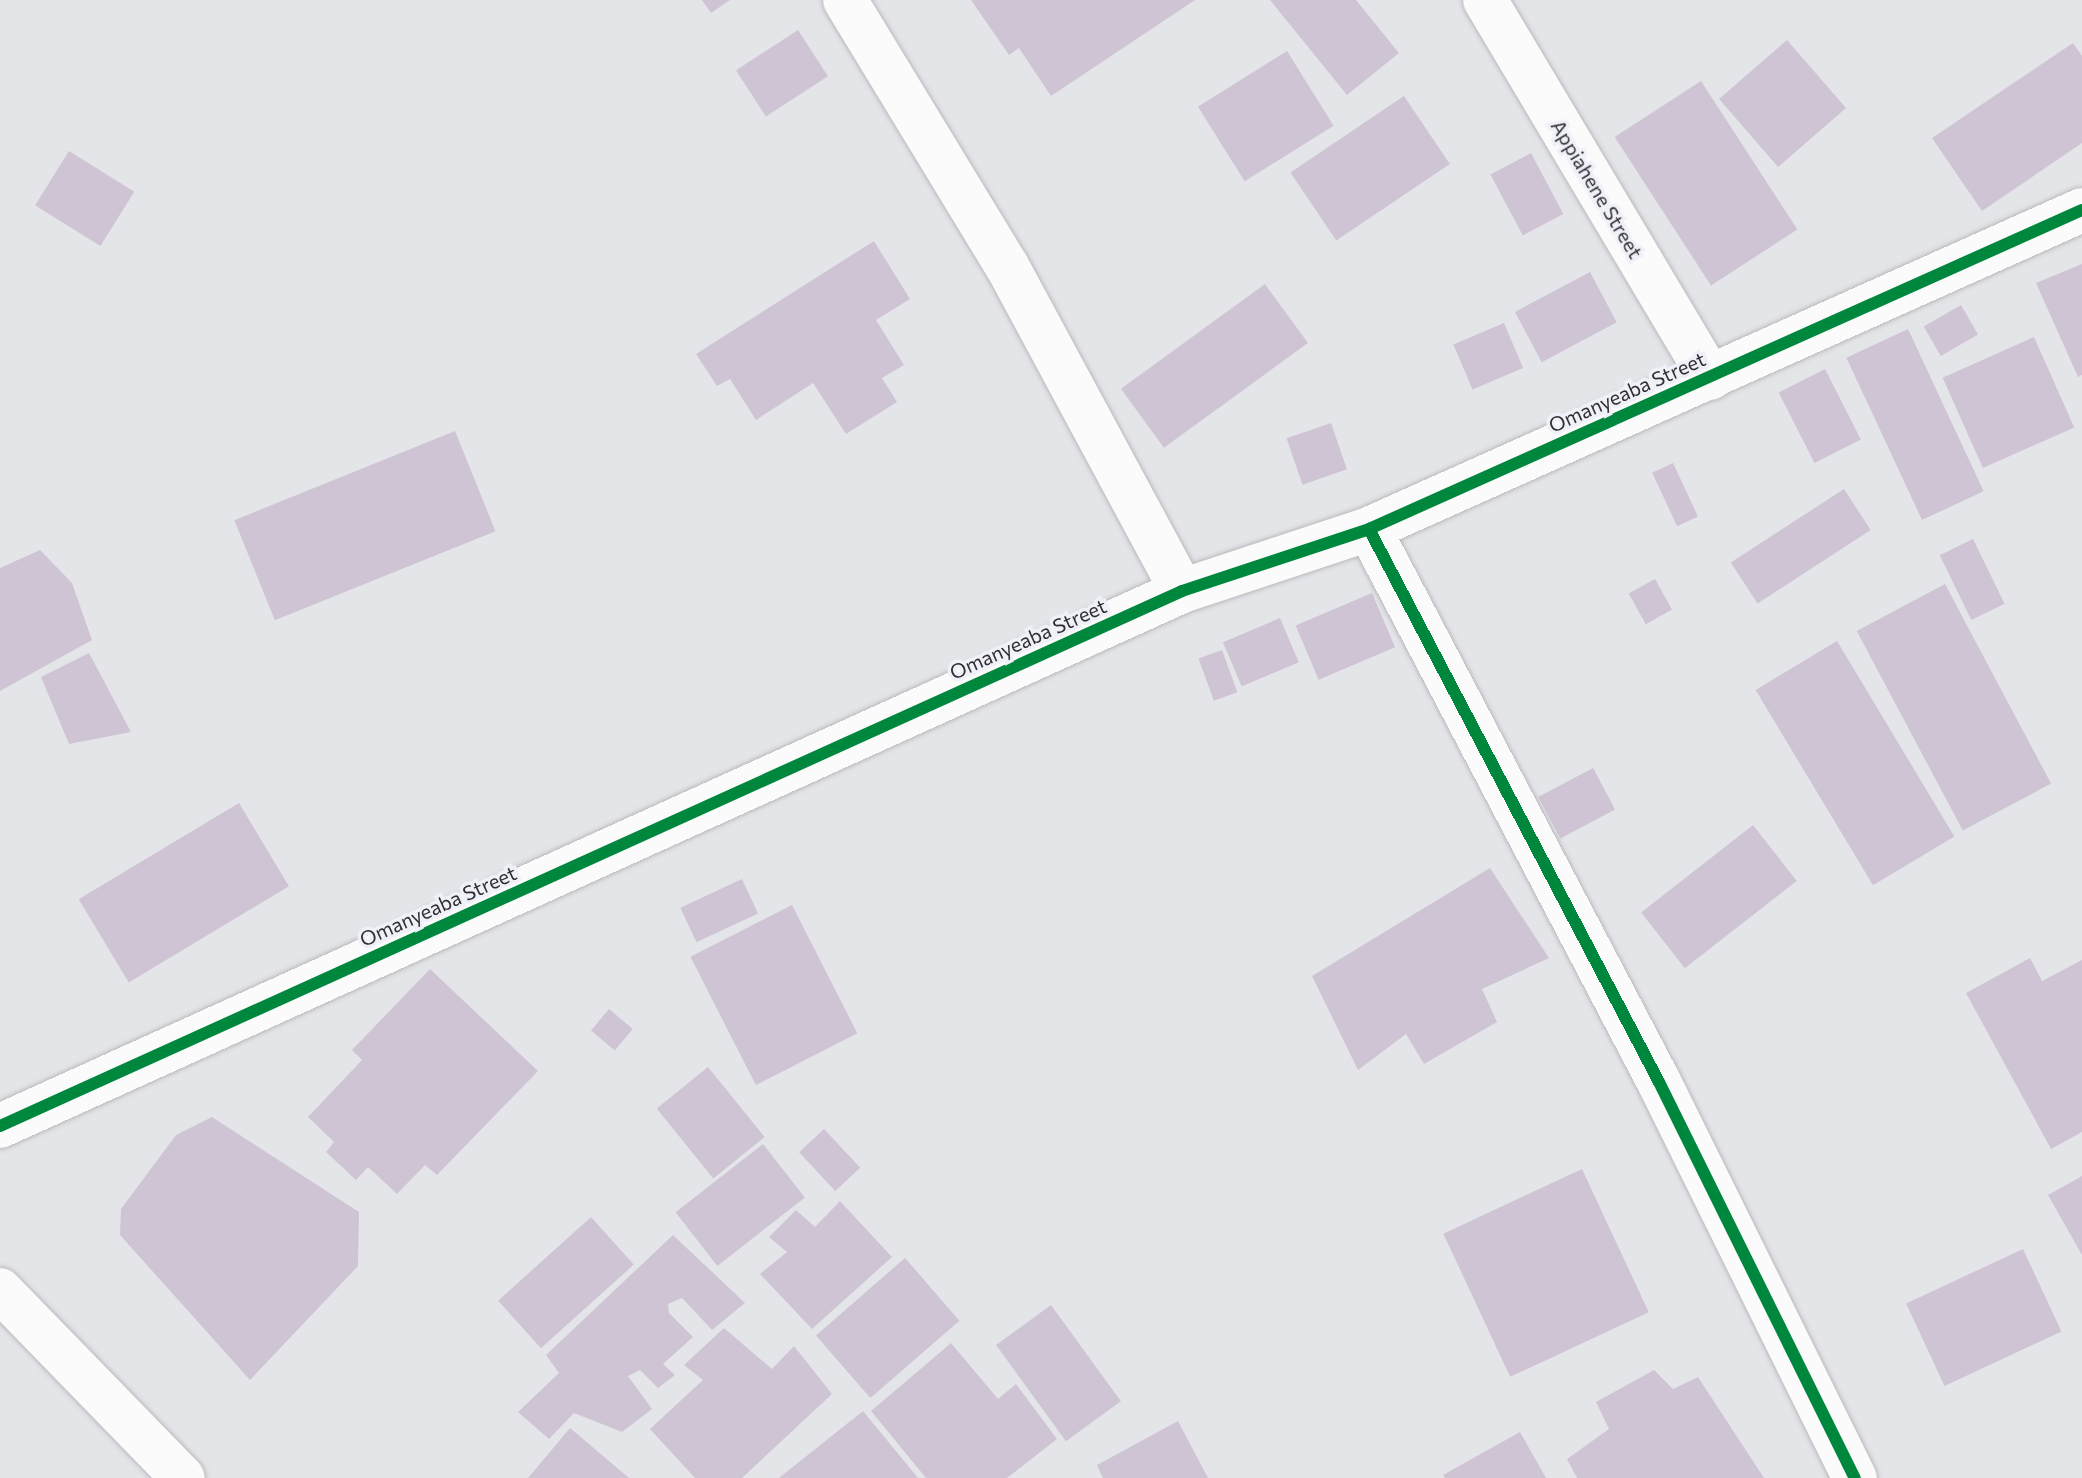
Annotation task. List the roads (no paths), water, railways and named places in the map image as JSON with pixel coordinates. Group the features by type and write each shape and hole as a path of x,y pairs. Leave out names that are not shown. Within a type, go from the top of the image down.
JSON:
{"street":[{"path":"845,0 1015,280 1182,591"},
{"name":"Appiahene Street","path":"1485,0 1710,378"},
{"name":"Omanyeaba Street","path":"0,1126 1182,591 1369,529 2082,210"},
{"path":"1369,529 1659,1082 1855,1478"},
{"path":"0,1290 183,1478"}]}
